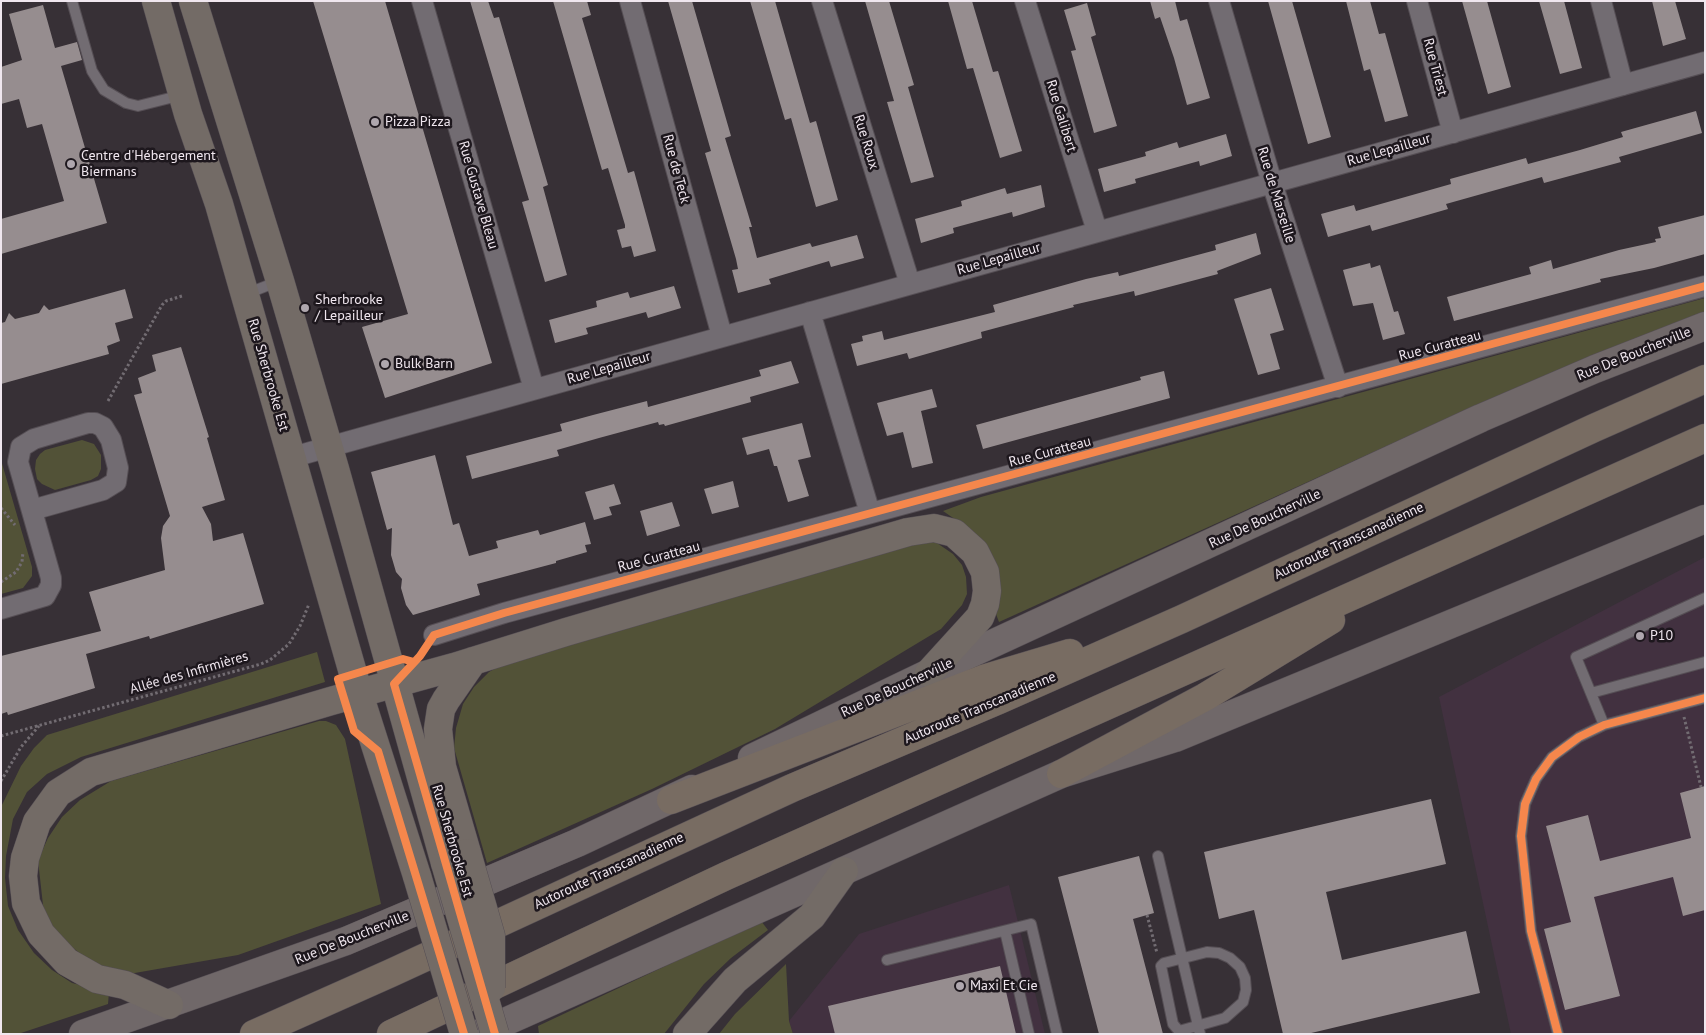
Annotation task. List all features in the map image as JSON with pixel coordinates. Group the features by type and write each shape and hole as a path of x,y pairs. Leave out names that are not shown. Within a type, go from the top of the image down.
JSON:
{"highway":[{"name":"Autoroute Transcanadienne","path":"254,1034 792,788 999,700 1182,619 1594,428 1705,379"},
{"path":"391,1034 717,880 1433,558 1705,438"},
{"path":"1061,774 1205,697 1433,558"},
{"path":"671,800 983,679 1182,619"}],"main road":[{"name":"Rue Sherbrooke Est","path":"156,1 183,95 219,204 293,457 359,694 418,876 464,1034"},
{"name":"Rue Sherbrooke Est","path":"193,1 280,281 394,684 456,858"},
{"name":"Rue De Boucherville","path":"83,1034 346,941 671,800 802,732 929,672 1512,404 1705,326"},
{"path":"473,661 441,709 438,730 456,858 491,936 488,1028 1061,774 1175,738 1705,519"},
{"path":"169,1005 126,985 97,979 78,970 60,957 41,934 26,902 23,876 30,839 42,812 64,788 79,778 100,769 908,532 934,528 954,533 969,544 980,559 986,578 987,591 986,604 980,617 929,672"},
{"path":"687,1034 735,980 812,916 844,871"},
{"path":"452,994 452,1034"}],"street":[{"name":"Rue Gustave Bleau","path":"422,1 534,389"},
{"name":"Rue de Teck","path":"630,1 722,336"},
{"name":"Rue Roux","path":"822,1 910,284"},
{"name":"Rue Galibert","path":"1025,1 1097,230"},
{"name":"Rue de Marseille","path":"1219,1 1272,183 1338,387"},
{"name":"Rue Triest","path":"1417,1 1453,132"},
{"path":"1601,1 1623,85"},
{"name":"Rue Lepailleur","path":"293,457 1097,230 1705,62"},
{"name":"Rue Curatteau","path":"434,635 504,612 1705,286"},
{"path":"810,312 870,513"},
{"path":"1,609 39,599 49,591 51,578 18,462 18,454 21,447 34,438 88,423 95,423 102,427 111,440 118,468 116,482 103,490 32,510"}],"lane":[{"path":"72,1 92,71 104,90 126,103 138,106 183,95"},
{"path":"245,294 280,281"},
{"path":"1604,725 1576,658 1705,598"},
{"path":"1591,693 1705,662"},
{"path":"1558,1034 1531,931 1521,836 1525,804 1536,779 1552,757 1579,737 1604,725 1705,698"},
{"path":"1158,856 1199,1030"},
{"path":"886,960 1031,924 1057,1034"},
{"path":"1004,931 1029,1034"},
{"path":"1207,952 1219,953 1230,958 1240,967 1245,978 1244,996 1236,1010 1225,1018 1199,1030 1179,1031 1175,1028 1160,971 1164,963 1207,952"}],"path":[{"path":"108,401 162,305 166,301 182,296"},
{"path":"1,508 18,530"},
{"path":"1,582 16,572 22,562 23,550"},
{"path":"1681,704 1700,787"},
{"path":"1,782 21,748 40,725"},
{"path":"1148,915 1157,954"}],"shaded area":[{"path":"1705,557 1705,1034 1511,1034 1439,697"},
{"path":"1009,885 1045,1034 793,1034 789,1021 859,934"}],"green space":[{"path":"1705,298 1705,313 1636,338 1442,421 999,622 996,614 999,572 992,555 975,533 943,511 981,497"},
{"path":"82,440 94,444 101,455 101,469 98,476 91,480 55,490 42,484 37,479 36,460 40,454 45,450"},
{"path":"1,460 32,567 32,576 23,588 1,594"},
{"path":"921,539 937,543 953,554 962,565 966,577 967,594 962,605 941,629 775,729 652,789 487,863 454,748 456,728 463,704 474,687 489,672 508,661"},
{"path":"317,652 325,682 81,757 47,774 27,792 13,819 6,856 5,878 8,906 18,930 34,953 52,970 72,983 109,992 108,1004 18,1034 1,1034 1,807 21,766 34,748 47,735"},
{"path":"319,721 326,721 336,725 345,739 381,904 238,955 129,974 90,962 53,931 44,914 38,860 48,838 62,817 80,800 111,781"},
{"path":"761,921 768,930 731,958 704,984 664,1034 539,1034 538,1026"},
{"path":"786,964 789,1021 793,1034 719,1034 735,1014"}],"building":[{"path":"313,1 385,1 492,363 385,398 362,327 408,314"},
{"path":"470,1 488,1 494,18 499,17 548,185 543,187 567,275 545,282 522,202 529,200"},
{"path":"553,1 587,1 591,15 582,18 628,173 634,171 656,251 634,257 631,246 622,248 617,230 625,228 625,225 608,168 602,170"},
{"path":"668,1 692,1 731,136 725,138 752,227 749,227 757,258 810,243 812,247 857,235 864,258 831,267 829,261 769,279 771,284 738,293 732,270 738,269 736,259 705,153 711,151"},
{"path":"750,1 775,1 810,123 816,121 838,200 816,207 791,118 785,120"},
{"path":"865,1 889,1 914,85 908,87 934,177 911,183 887,102 894,101"},
{"path":"948,1 972,1 993,72 998,71 1022,151 1000,158 973,68 967,69"},
{"path":"1150,1 1175,1 1180,21 1187,19 1210,98 1187,105 1160,17 1155,19"},
{"path":"1268,1 1292,1 1331,137 1308,144"},
{"path":"1346,1 1370,1 1379,34 1385,33 1408,116 1385,122 1370,69 1364,71"},
{"path":"1462,1 1487,1 1511,87 1488,94"},
{"path":"1539,1 1564,1 1582,68 1560,74"},
{"path":"1652,1 1675,1 1686,39 1663,46"},
{"path":"1087,3 1096,35 1091,37 1117,126 1094,133 1071,51 1076,50 1064,10"},
{"name":"Centre d'Hébergement Biermans","path":"43,5 55,48 77,42 82,60 61,66 107,223 1,254 1,219 64,201 42,124 27,128 19,99 1,104 1,67 22,60 9,14"},
{"path":"1696,111 1702,133 1619,157 1621,162 1544,183 1542,177 1446,204 1448,209 1372,231 1370,225 1328,237 1321,214 1354,205 1356,211 1451,184 1450,179 1526,158 1528,164 1580,150 1623,137 1621,132"},
{"path":"1226,134 1232,156 1200,166 1199,161 1135,179 1136,183 1104,192 1098,169 1146,156 1145,152 1177,142 1179,148"},
{"path":"1041,185 1045,207 1013,217 1012,212 953,228 954,233 921,243 915,219 962,206 961,201 1005,188 1007,194"},
{"path":"1705,215 1705,254 1654,268 1600,279 1601,282 1454,321 1447,297 1531,274 1529,267 1551,260 1553,269 1619,250 1656,242 1655,239 1661,238 1658,227"},
{"path":"1256,233 1261,254 1217,271 1218,274 1135,296 1134,291 1073,305 1074,307 981,332 982,338 909,359 907,353 857,366 851,344 863,341 862,336 882,331 884,340 995,312 993,305 1086,279 1118,272 1119,276 1216,250 1215,245"},
{"path":"1370,263 1371,268 1380,265 1394,312 1398,311 1405,334 1383,340 1373,303 1353,306 1343,270"},
{"path":"674,286 681,308 648,318 646,312 586,328 588,334 555,343 549,320 597,307 596,301 628,292 630,298"},
{"path":"1271,288 1284,330 1270,334 1280,369 1258,375 1234,299"},
{"path":"125,289 133,318 115,323 120,341 107,346 109,354 1,384 1,323 5,322 9,313 15,319 39,313 44,305 49,310"},
{"path":"181,347 209,437 207,438 225,500 202,507 211,524 213,541 243,533 264,604 150,639 149,636 86,654 95,688 8,715 7,712 1,714 1,656 101,631 89,592 165,570 161,538 163,526 170,516 134,395 142,393 138,378 156,371 152,355"},
{"path":"791,361 799,383 750,397 751,402 665,426 664,424 659,425 658,422 599,438 557,450 559,456 472,479 466,456 562,431 560,424 593,415 647,401 648,407 761,376 759,370"},
{"path":"1164,371 1170,398 983,449 976,425 1141,380 1140,377"},
{"path":"932,389 937,407 921,411 933,463 912,468 903,432 887,436 877,403"},
{"path":"802,423 811,457 798,460 809,496 788,502 777,466 774,466 769,449 747,455 742,438"},
{"path":"435,455 453,525 459,523 469,556 498,548 496,541 538,530 540,535 585,522 591,544 585,545 587,552 556,561 556,563 477,584 480,595 413,615 406,605 401,588 402,579 396,572 391,555 392,528 387,530 371,472"},
{"path":"733,481 739,507 712,514 704,489"},
{"path":"614,484 621,504 609,507 612,515 594,520 585,492"},
{"path":"672,502 680,526 647,536 640,511"},
{"path":"1705,786 1705,910 1683,916 1673,877 1594,897 1620,996 1565,1010 1544,929 1571,922 1546,826 1588,815 1600,861 1691,838 1680,793"},
{"path":"1431,799 1446,864 1326,892 1342,960 1466,931 1480,993 1307,1034 1283,1034 1254,910 1219,919 1204,852"},
{"path":"1139,856 1154,913 1133,919 1163,1034 1099,1034 1058,877"},
{"name":"Maxi Et Cie","path":"1000,966 1016,1034 835,1034 828,1006"}],"cycle path":[{"path":"495,1034 394,684 420,656 434,635 504,613 1705,286"},
{"path":"414,662 403,659 338,679 354,731 378,751 464,1034"},
{"path":"1558,1034 1531,931 1521,836 1525,804 1536,779 1552,757 1579,737 1604,725 1705,698"}],"place":[{"name":"Pizza Pizza","path":"375,122"},
{"name":"Centre d'Hébergement Biermans","path":"71,164"},
{"name":"Sherbrooke / Lepailleur","path":"305,308"},
{"name":"Bulk Barn","path":"385,364"},
{"name":"P10","path":"1640,636"},
{"name":"Maxi Et Cie","path":"960,986"}]}
